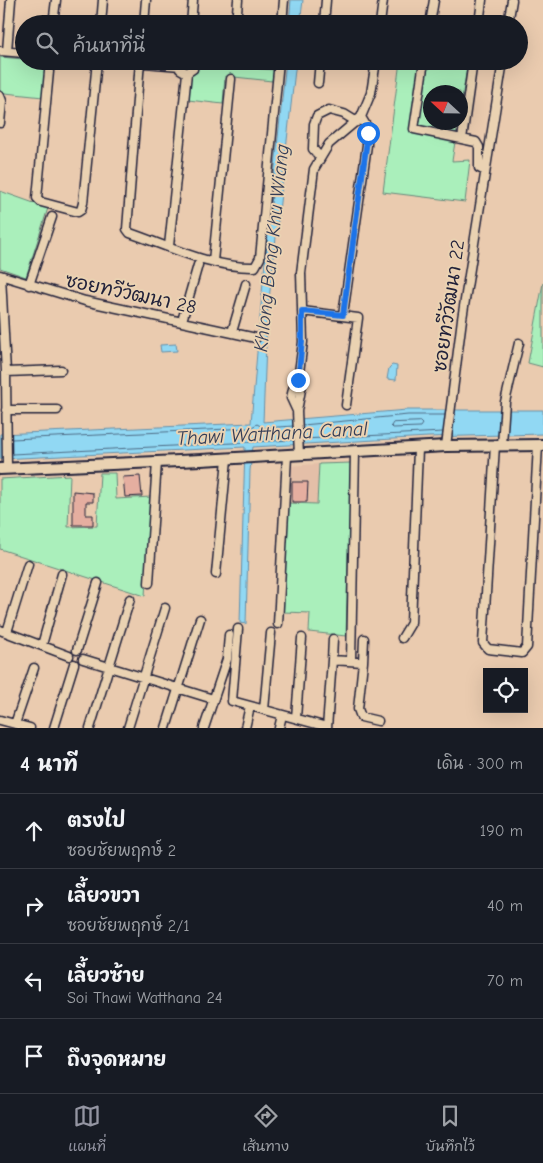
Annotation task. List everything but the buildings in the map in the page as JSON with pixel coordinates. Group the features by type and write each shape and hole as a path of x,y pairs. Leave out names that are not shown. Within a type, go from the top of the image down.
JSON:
{"main road":[{"path":"4,468 418,449 446,441 540,445"}],"street":[{"path":"3,51 11,0"},
{"path":"54,15 56,0"},
{"path":"102,15 103,0"},
{"path":"145,15 146,0"},
{"path":"192,15 193,0"},
{"path":"237,15 238,0"},
{"path":"283,15 284,0"},
{"path":"325,15 326,0"},
{"path":"381,15 383,0"},
{"path":"432,15 434,0"},
{"path":"480,15 482,0"},
{"path":"510,15 512,0"},
{"path":"49,70 37,198 41,202 78,212 83,204 96,70"},
{"path":"139,70 127,229 130,233 213,261 244,267 255,267 260,258 278,70"},
{"path":"181,70 186,74"},
{"path":"169,246 186,74 192,70"},
{"path":"318,83 319,70"},
{"path":"299,455 297,414 302,384 298,380 302,342 301,273 314,169 329,144 359,119 371,93 375,70"},
{"path":"423,70 414,129 478,144 479,168 485,171"},
{"path":"462,139 472,70"},
{"name":"ซอยทวีวัฒนา 22","path":"446,441 502,70"},
{"path":"213,261 231,79"},
{"path":"0,96 2,101 0,123"},
{"path":"320,157 313,149 314,124 317,116 329,110 359,119 367,127 367,145 343,315"},
{"path":"28,285 52,217"},
{"path":"182,321 198,265"},
{"name":"ซอยทวีวัฒนา 28","path":"4,468 7,454 6,372 0,276 94,303 256,338"},
{"path":"232,332 246,284"},
{"path":"302,311 358,318 346,405"},
{"path":"519,343 505,402 500,442 483,643 488,649 522,653 527,647 540,445"},
{"path":"6,372 61,370"},
{"path":"6,410 57,410"},
{"path":"402,638 411,623 418,449"},
{"path":"351,661 354,637 352,630 355,452"},
{"path":"278,624 286,456"},
{"path":"216,574 227,459"},
{"path":"150,583 157,462"},
{"path":"28,564 3,631 42,644 69,656 69,659 74,664"},
{"path":"42,644 62,574"},
{"path":"77,650 98,583"},
{"path":"90,728 130,599"},
{"path":"128,728 166,608"},
{"path":"166,728 180,689 200,619"},
{"path":"238,629 232,701 296,718 312,726 327,728 333,639"},
{"path":"264,710 270,633"},
{"path":"204,728 227,659 228,635"},
{"path":"296,718 302,638"},
{"path":"364,639 358,709 361,717 378,721"},
{"path":"69,656 70,652 77,650"},
{"path":"77,650 80,652 82,659"},
{"path":"82,659 213,699"},
{"path":"74,664 81,662 82,659"},
{"path":"332,660 363,662"},
{"path":"54,728 74,664"},
{"path":"15,724 34,668"},
{"path":"245,728 250,706"},
{"path":"279,728 282,715"},
{"path":"0,720 30,728"}],"shaded area":[{"path":"319,464 317,504 288,503 288,466"}],"green space":[{"path":"0,57 15,58 15,70 45,70 43,97 0,91"},
{"path":"195,70 274,70 272,81 225,76 223,104 188,100 190,77"},
{"path":"399,70 467,70 464,85 423,85 423,130 457,130 452,161 470,160 465,202 383,192"},
{"path":"0,191 48,208 26,277 0,268"},
{"path":"543,283 543,367 528,363"},
{"path":"351,463 346,636 309,632 310,613 283,612 288,503 317,504 319,464"},
{"path":"100,473 115,473 116,499 151,497 145,596 0,549 0,479 70,475 68,527 97,526"}],"water":[{"path":"291,0 303,0 301,15 290,15"},
{"path":"285,70 295,70 267,317 263,422 407,410 543,410 543,434 428,437 253,447 250,470 246,624 240,623 245,447 0,459 0,434 251,423 263,282"},
{"path":"176,344 177,351 161,352 160,345"},
{"path":"392,365 397,366 396,380 387,379 389,368"}],"route":[{"path":"298,380 303,330 302,311 343,315 368,133"}],"water label":[{"name":"Khlong Bang Khu Wiang","path":"271,248"},
{"name":"Thawi Watthana Canal","path":"272,433"}]}
